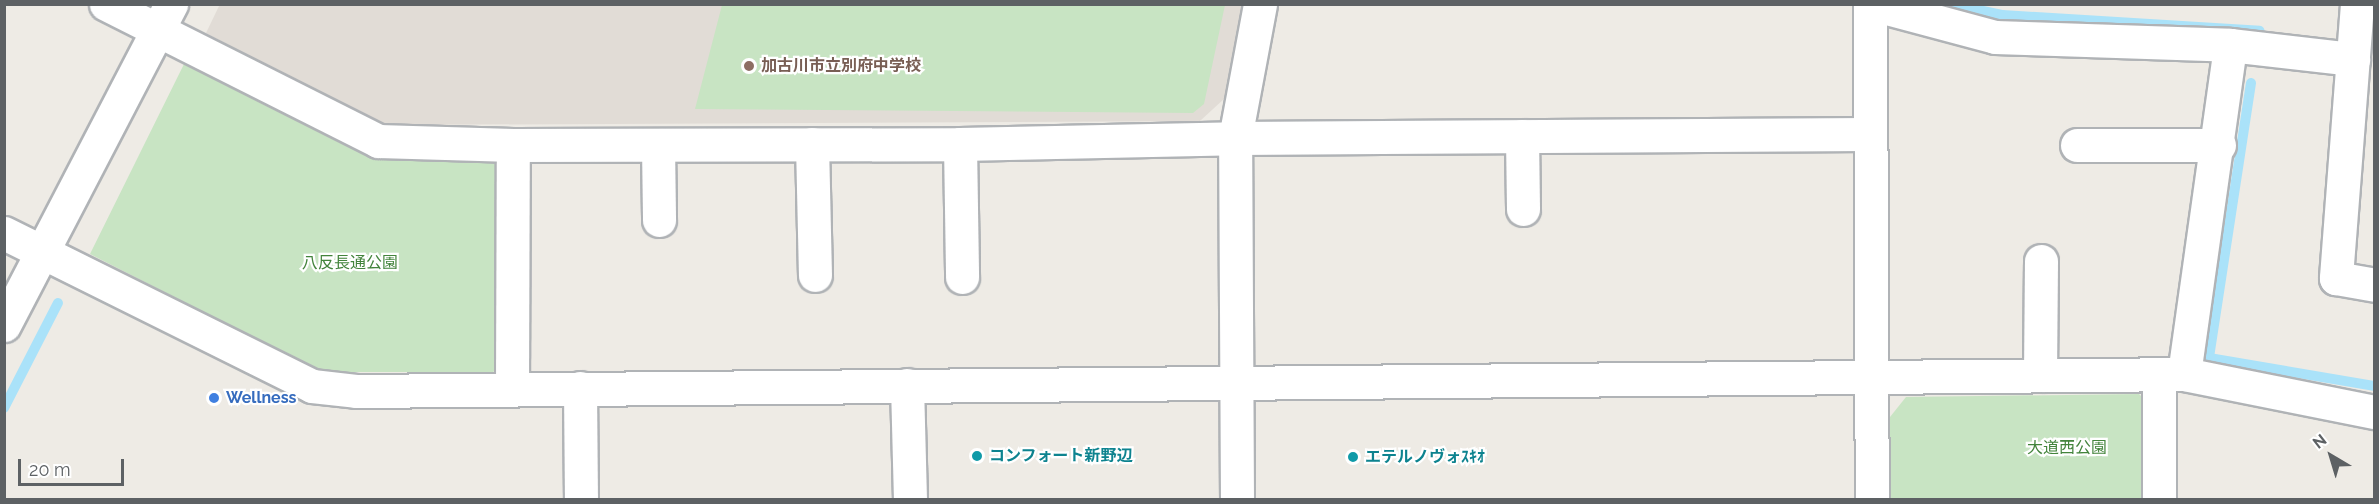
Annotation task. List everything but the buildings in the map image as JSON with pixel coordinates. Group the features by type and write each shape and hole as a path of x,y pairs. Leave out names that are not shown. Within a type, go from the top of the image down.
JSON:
{"street":[{"path":"106,4 164,18 378,141 513,145 960,144 1235,138 1868,134"},
{"path":"1237,500 1235,138 1260,4"},
{"path":"1872,500 1868,134 1871,4 1995,37 2230,45 2353,59"},
{"path":"2357,4 2337,278 2374,285"},
{"path":"4,325 164,18"},
{"path":"2159,500 2172,375 2219,145 2230,45"},
{"path":"1522,136 1523,209"},
{"path":"812,144 815,275"},
{"path":"960,144 962,278"},
{"path":"512,387 513,145"},
{"path":"657,145 659,220"},
{"path":"2077,145 2219,145"},
{"path":"4,232 312,386 356,391 512,387 2172,375 2374,412"},
{"path":"2040,375 2041,261"},
{"path":"906,385 910,500"},
{"path":"580,388 581,500"}],"shaded area":[{"name":"加古川市立別府中学校","path":"220,4 1244,5 1225,98 1200,121 380,125 206,33"}],"green space":[{"path":"722,4 1225,5 1204,104 1193,113 695,109"},
{"name":"八反長通公園","path":"186,60 377,156 491,156 503,170 505,363 493,372 321,372 90,254"},
{"name":"大道西公園","path":"2139,394 2152,407 2152,499 1890,499 1890,417 1906,397"}],"waterway":[{"path":"1950,4 2002,15 2260,31"},
{"path":"2251,83 2209,358 2374,386"},
{"path":"4,408 58,303"}],"place":[{"name":"加古川市立別府中学校","path":"749,66"},
{"name":"Wellness","path":"214,398"},
{"name":"コンフォート新野辺","path":"977,456"},
{"name":"エテルノヴォｽｷｵ","path":"1353,457"}]}
